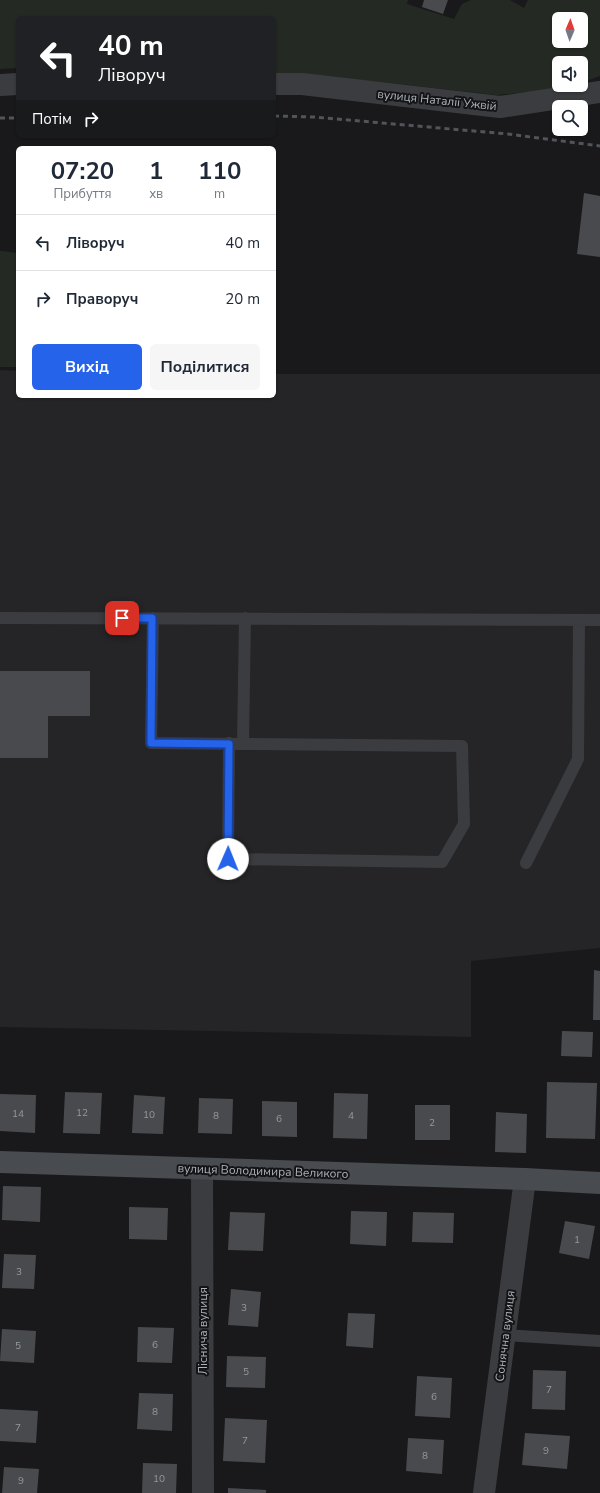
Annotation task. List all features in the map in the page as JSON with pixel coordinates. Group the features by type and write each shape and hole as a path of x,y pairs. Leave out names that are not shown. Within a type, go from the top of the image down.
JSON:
{"street":[{"path":"0,85 16,84"},
{"name":"вулиця Наталії Ужвій","path":"276,84 302,84 500,107 600,92"},
{"name":"вулиця Володимира Великого","path":"0,1162 202,1170 525,1179 600,1183"},
{"name":"Ліснича вулиця","path":"202,1170 203,1493"},
{"name":"Сонячна вулиця","path":"484,1493 525,1179"}],"lane":[{"path":"0,618 600,620"},
{"path":"152,618 151,743 462,746 464,824 442,862 228,859 229,744"},
{"path":"243,744 245,618"},
{"path":"526,863 578,759 579,620"},
{"path":"505,1335 600,1340"}],"shaded area":[{"path":"0,0 408,0 407,4 454,19 462,4 471,0 510,0 524,8 528,0 600,0 600,76 588,80 588,56 552,56 552,90 496,95 381,82 276,73 276,16 16,16 16,68 0,69"},
{"path":"0,251 16,253 16,367 0,367"},
{"path":"0,370 16,371 16,398 276,398 276,374 600,374 600,948 471,961 471,1037 0,1027"}],"building":[{"path":"424,0 448,0 443,14 422,7"},
{"path":"584,193 600,196 600,257 577,254"},
{"path":"0,671 90,671 90,716 48,716 48,758 0,758"},
{"path":"594,970 600,971 600,1020 593,1020"},
{"path":"562,1031 593,1032 592,1057 561,1056"},
{"path":"547,1082 597,1083 595,1139 546,1138"},
{"path":"65,1092 102,1093 100,1134 63,1133"},
{"path":"334,1093 368,1094 367,1139 333,1138"},
{"path":"0,1094 36,1095 35,1133 0,1131"},
{"path":"134,1095 165,1097 163,1134 132,1133"},
{"path":"199,1098 233,1099 232,1134 198,1133"},
{"path":"262,1101 297,1102 297,1137 262,1136"},
{"path":"415,1105 450,1105 450,1140 415,1140"},
{"path":"496,1112 527,1114 526,1153 495,1152"},
{"path":"3,1186 41,1187 40,1222 2,1220"},
{"path":"129,1207 168,1208 167,1240 129,1239"},
{"path":"351,1211 387,1212 386,1246 350,1244"},
{"path":"230,1212 265,1213 263,1251 228,1250"},
{"path":"413,1212 454,1213 453,1243 412,1242"},
{"path":"565,1221 595,1226 589,1259 559,1253"},
{"path":"4,1254 36,1255 34,1289 2,1288"},
{"path":"231,1289 261,1292 258,1327 228,1325"},
{"path":"348,1313 375,1314 373,1348 346,1346"},
{"path":"138,1327 174,1328 172,1363 137,1362"},
{"path":"2,1329 36,1331 34,1363 0,1361"},
{"path":"227,1356 266,1357 265,1388 226,1387"},
{"path":"533,1370 566,1371 565,1410 532,1409"},
{"path":"417,1376 452,1378 450,1418 415,1416"},
{"path":"139,1393 173,1394 172,1431 137,1429"},
{"path":"0,1409 38,1411 36,1443 0,1441"},
{"path":"225,1418 267,1420 265,1463 223,1461"},
{"path":"525,1433 570,1436 567,1469 522,1465"},
{"path":"408,1438 444,1440 442,1474 406,1471"},
{"path":"143,1463 177,1464 176,1493 142,1493"},
{"path":"4,1467 39,1469 37,1493 2,1493"},
{"path":"228,1488 266,1490 266,1493 228,1493"}],"railway":[{"path":"276,116 314,117 508,134 600,146"},
{"path":"0,118 16,118"}],"route":[{"path":"122,618 152,618 151,743 229,744 228,859"}]}
